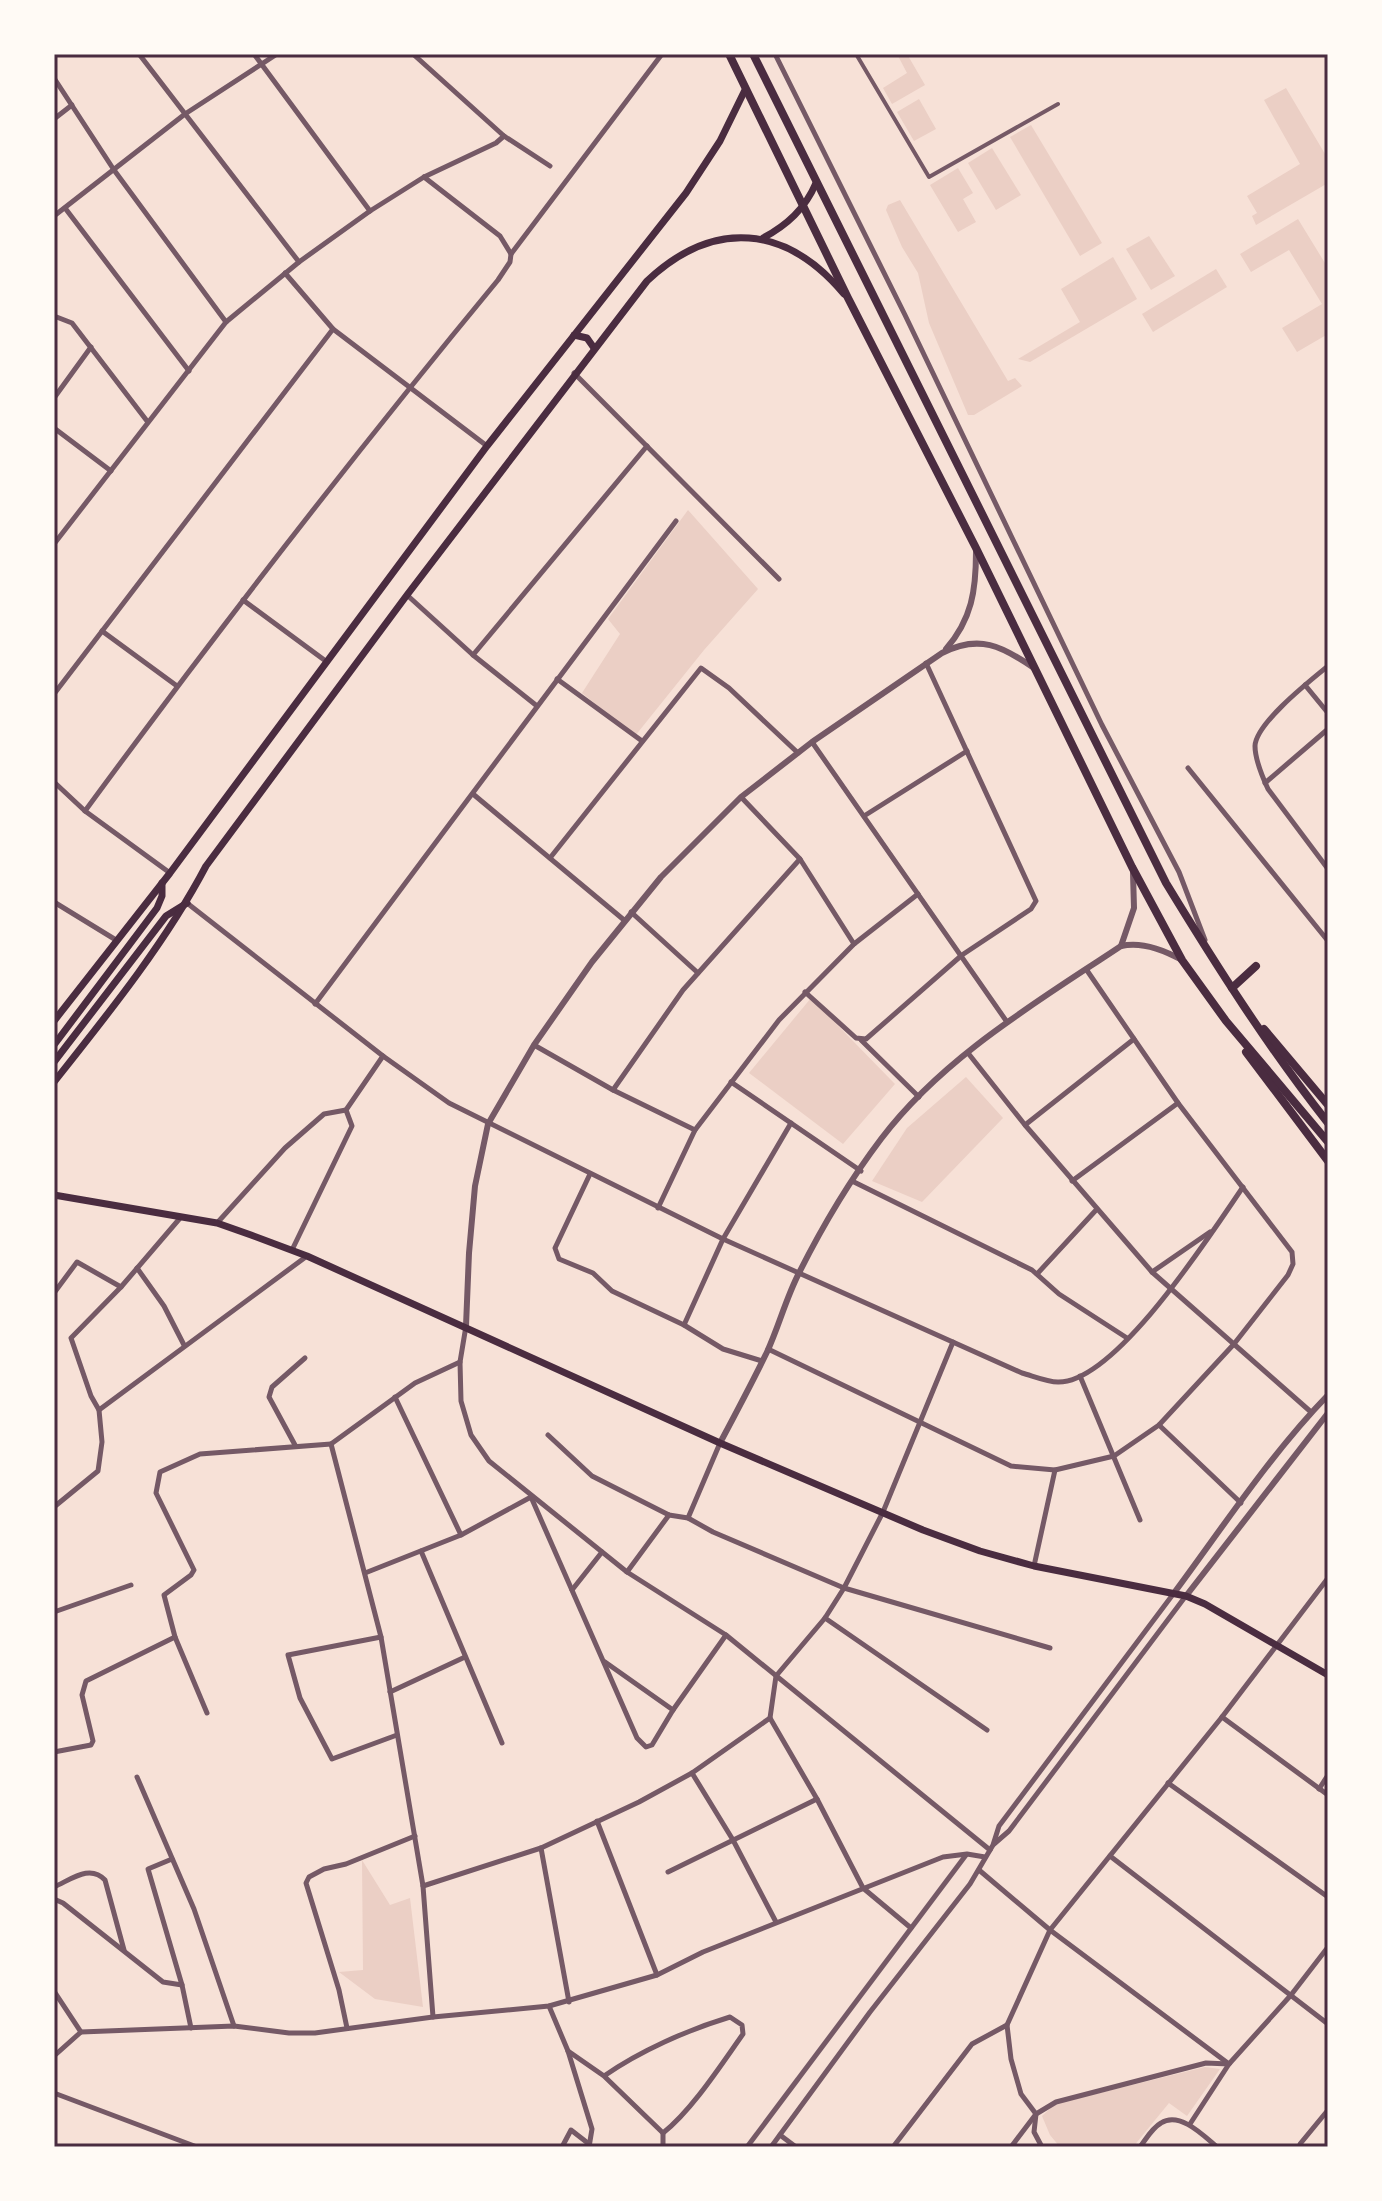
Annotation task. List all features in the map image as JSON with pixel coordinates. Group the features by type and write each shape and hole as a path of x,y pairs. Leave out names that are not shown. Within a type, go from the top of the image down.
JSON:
{"main road":[{"path":"729,54 1132,867 1182,960 1249,1057 1328,1161"},
{"path":"753,54 1166,883 1288,1072 1328,1123"},
{"path":"54,1021 170,873 487,446 686,193 720,141 745,90"},
{"path":"763,238 785,225 803,207 816,183"},
{"path":"54,1082 187,903 206,866 574,373 647,281 675,257 701,245 726,238 763,238 816,266 848,298"},
{"path":"574,335 587,338 594,348"},
{"path":"54,1045 157,908 162,896 162,883"},
{"path":"54,1062 166,916 187,903"},
{"path":"1232,988 1256,966"},
{"path":"1247,1011 1284,1050 1328,1105"},
{"path":"1226,1021 1328,1142"},
{"path":"54,1195 217,1223 292,1250 720,1443 980,1551 1034,1566 1186,1596 1328,1675"}],"street":[{"path":"139,54 299,262"},
{"path":"254,54 370,211"},
{"path":"54,216 185,114 277,54"},
{"path":"413,54 504,136 550,166"},
{"path":"85,811 243,600 408,388 498,280 510,262 511,254 662,54"},
{"path":"775,54 905,315 1102,725 1179,872 1211,956"},
{"path":"856,54 929,177 1058,104"},
{"path":"54,78 114,170 226,322"},
{"path":"54,119 72,105"},
{"path":"54,544 226,322 299,262 370,211 424,177 496,143 504,136"},
{"path":"424,177 500,236 511,254"},
{"path":"65,208 189,371"},
{"path":"285,273 333,329 487,446"},
{"path":"54,316 72,323 148,421"},
{"path":"54,694 333,329"},
{"path":"54,398 91,347"},
{"path":"574,373 779,579"},
{"path":"54,428 111,471"},
{"path":"473,655 647,446"},
{"path":"315,1004 676,521"},
{"path":"942,653 957,636 974,600 976,548"},
{"path":"407,595 473,655 537,706"},
{"path":"243,600 327,662"},
{"path":"102,631 177,686"},
{"path":"991,1847 726,1635 627,1572 489,1461 471,1435 461,1401 460,1362 466,1326 475,1186 488,1124 534,1045 624,920 700,836 741,797 812,742 942,653 959,644 991,645 1011,651 1034,668"},
{"path":"861,1040 870,1036 962,955 1031,909 1036,901 926,663"},
{"path":"1328,666 1286,702 1258,734 1255,744 1265,783 1328,869"},
{"path":"550,858 701,668 729,688 798,753"},
{"path":"557,679 642,741"},
{"path":"1305,685 1328,713"},
{"path":"1265,783 1328,729"},
{"path":"812,742 1007,1022"},
{"path":"864,816 967,751"},
{"path":"1188,768 1328,941"},
{"path":"54,782 85,811 170,873"},
{"path":"473,794 624,920"},
{"path":"741,797 800,859 854,944"},
{"path":"613,1090 683,990 800,859"},
{"path":"1121,946 1134,908 1132,867"},
{"path":"658,1208 695,1130 805,992 854,944 918,894"},
{"path":"54,902 116,940"},
{"path":"187,903 383,1056 449,1103 723,1239 1022,1373 1057,1382 1092,1369 1127,1338 1172,1290 1243,1187"},
{"path":"631,912 698,973"},
{"path":"688,1518 720,1443 768,1349 798,1274 852,1181 881,1139 919,1097 968,1053 1007,1022 1121,946 1153,947 1182,960"},
{"path":"768,1349 1011,1466 1055,1470 1114,1456 1159,1425 1234,1344 1288,1275 1293,1258 1290,1247 1178,1103 1086,969"},
{"path":"805,992 861,1040 919,1097"},
{"path":"1025,1125 1134,1039"},
{"path":"534,1045 613,1090 695,1130"},
{"path":"968,1053 1072,1181 1152,1272 1311,1412"},
{"path":"217,1223 285,1148 324,1114 346,1110 383,1056"},
{"path":"731,1082 861,1171"},
{"path":"1072,1181 1178,1103"},
{"path":"292,1250 352,1126 346,1110"},
{"path":"684,1325 723,1239 791,1123"},
{"path":"590,1174 555,1248 559,1259 593,1273 612,1291 684,1325 723,1349 762,1361"},
{"path":"852,1181 1037,1274 1059,1294 1127,1338"},
{"path":"1037,1274 1097,1209"},
{"path":"54,1507 98,1471 102,1442 99,1410 71,1338 121,1287 181,1217"},
{"path":"1152,1272 1214,1229"},
{"path":"99,1410 307,1256"},
{"path":"54,1293 77,1262 121,1287"},
{"path":"137,1268 164,1306 184,1345"},
{"path":"911,1928 863,1888 770,1718 776,1676 825,1618 844,1588 883,1512 953,1342"},
{"path":"295,1445 269,1397 272,1387 305,1358"},
{"path":"207,1713 175,1637 164,1595 194,1570 156,1493 160,1472 200,1454 331,1444 415,1383 460,1362"},
{"path":"1080,1376 1140,1520"},
{"path":"771,2147 979,1870 999,1826 1241,1503 1311,1412 1328,1395"},
{"path":"395,1397 461,1535"},
{"path":"991,1847 1009,1831 1328,1413"},
{"path":"1159,1425 1241,1503"},
{"path":"548,1435 592,1476 669,1515 688,1518 713,1532 844,1588 1050,1648"},
{"path":"331,1444 381,1637 423,1886 433,2017"},
{"path":"1034,1566 1055,1470"},
{"path":"365,1573 461,1535 531,1497"},
{"path":"531,1497 640,1743 646,1747 652,1745 726,1635"},
{"path":"627,1572 669,1515"},
{"path":"421,1551 502,1743"},
{"path":"572,1590 602,1552"},
{"path":"1042,2147 1034,2132 1036,2114 1021,2094 1011,2059 1007,2025 1050,1930 1222,1717 1327,1580"},
{"path":"54,1612 131,1585"},
{"path":"825,1618 987,1730"},
{"path":"54,1752 91,1745 93,1741 82,1695 86,1681 175,1637"},
{"path":"381,1637 288,1655 300,1698 332,1759 397,1735"},
{"path":"390,1692 466,1657"},
{"path":"603,1660 673,1710"},
{"path":"1222,1717 1328,1795"},
{"path":"423,1886 541,1848 597,1821 692,1773 770,1718"},
{"path":"692,1773 733,1840 776,1922"},
{"path":"1319,1789 1328,1775"},
{"path":"137,1777 194,1909 234,2026"},
{"path":"1168,1783 1328,1897"},
{"path":"668,1872 817,1799"},
{"path":"597,1821 657,1975"},
{"path":"347,2028 339,1990 306,1883 309,1877 324,1869 346,1864 415,1836"},
{"path":"541,1848 569,2002"},
{"path":"54,2056 81,2032 234,2026 315,2033 569,2002 657,1975 703,1952 943,1857 967,1854 985,1857"},
{"path":"747,2147 967,1854"},
{"path":"1110,1856 1328,2024"},
{"path":"172,1859 148,1869 182,1985 191,2029"},
{"path":"979,1870 1050,1930 1229,2064"},
{"path":"54,1887 89,1871 99,1873 105,1880 124,1952"},
{"path":"54,1899 163,1982 182,1985"},
{"path":"1190,2124 1229,2064 1291,1995 1328,1947"},
{"path":"54,1991 81,2032"},
{"path":"549,2006 568,2051 592,2129 589,2145 571,2130 562,2147"},
{"path":"604,2076 712,2022 730,2017 739,2021 743,2034 677,2122 663,2133"},
{"path":"893,2147 972,2044 1007,2025"},
{"path":"568,2051 604,2076 663,2133 663,2147"},
{"path":"1011,2147 1036,2114 1056,2102 1206,2063 1229,2064"},
{"path":"54,2093 197,2147"},
{"path":"1300,2144 1328,2110"},
{"path":"1140,2147 1158,2124 1166,2120 1190,2124 1217,2147"},
{"path":"780,2135 796,2147"}],"shaded area":[{"path":"897,54 907,54 925,85 892,104 883,88 907,73"},
{"path":"1286,88 1328,159 1328,183 1256,225 1252,216 1257,213 1247,196 1300,164 1264,100"},
{"path":"919,99 936,129 914,141 897,112"},
{"path":"1031,125 1102,243 1080,256 1010,137"},
{"path":"992,148 1021,195 996,210 968,163"},
{"path":"958,168 973,193 963,199 976,222 958,232 930,185"},
{"path":"900,200 1008,381 1015,378 1022,386 974,415 968,415 929,323 918,273 902,247 886,210 888,205"},
{"path":"1298,219 1328,268 1328,334 1297,352 1282,328 1322,304 1289,250 1251,272 1240,254"},
{"path":"1149,236 1175,276 1151,290 1126,249"},
{"path":"1113,257 1137,299 1030,362 1018,359 1080,322 1061,289"},
{"path":"1216,269 1227,287 1153,332 1142,314"},
{"path":"688,510 758,589 635,736 582,693 620,634 608,619"},
{"path":"811,998 895,1084 843,1144 749,1073"},
{"path":"966,1077 1003,1118 922,1202 872,1181 907,1128"},
{"path":"362,1860 390,1905 410,1898 423,2007 375,1999 339,1972 363,1970"},
{"path":"1205,2067 1220,2069 1187,2116 1169,2103 1133,2147 1060,2147 1050,2135 1042,2116 1055,2104"}]}
